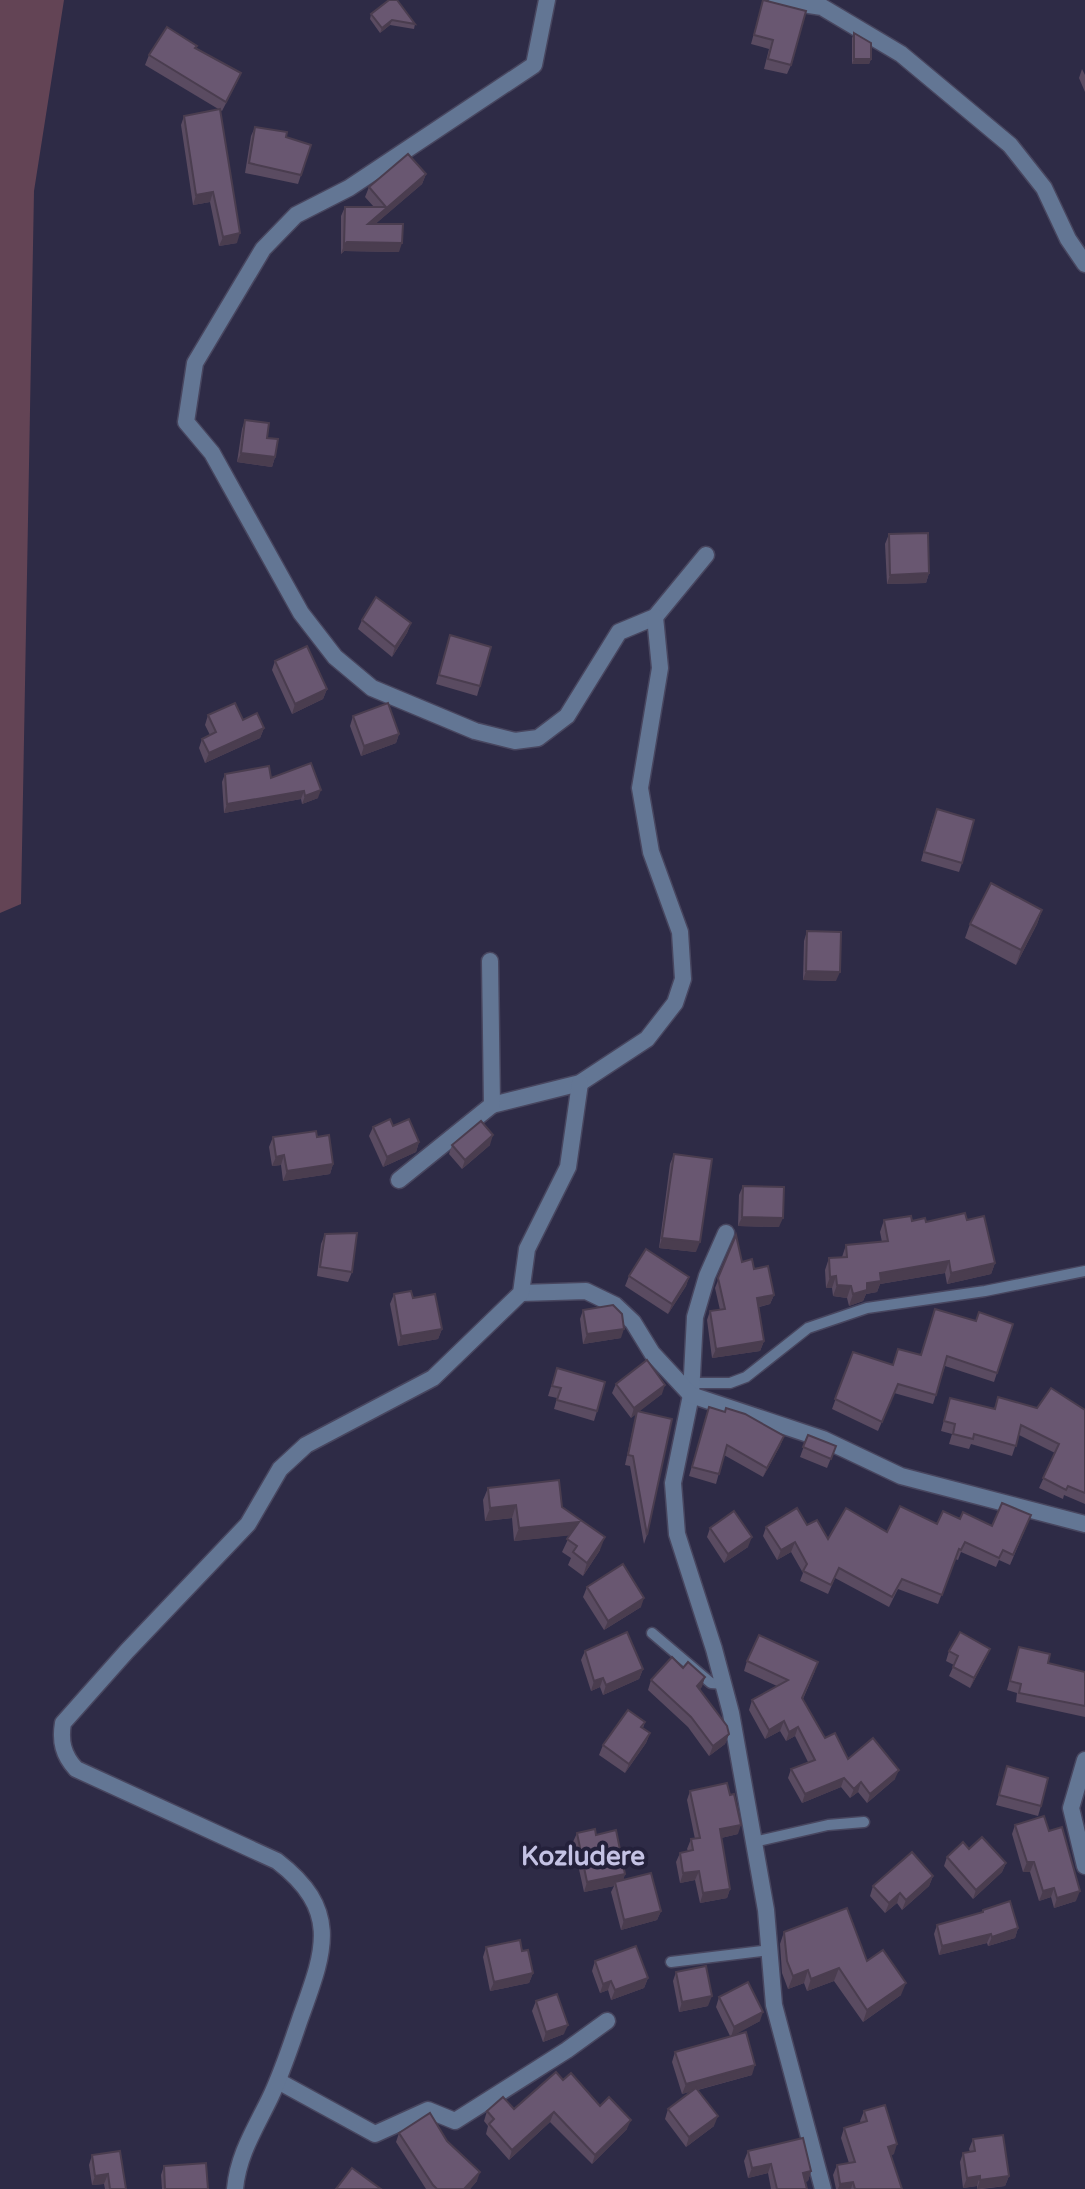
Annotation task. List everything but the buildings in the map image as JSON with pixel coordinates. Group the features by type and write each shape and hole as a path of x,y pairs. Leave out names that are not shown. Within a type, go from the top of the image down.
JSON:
{"street":[{"path":"547,0 534,65 349,188 296,215 263,249 195,363 186,422 212,453 301,613 335,657 372,688 475,731 515,741 538,738 567,716 619,632 655,617 706,555"},
{"path":"777,0 822,7 901,54 1010,145 1044,188 1068,239 1085,264"},
{"path":"399,1180 492,1105 580,1083 647,1039 675,1003 683,979 680,932 651,852 640,788 660,668 655,617"},
{"path":"490,961 492,1105"},
{"path":"235,2189 237,2166 278,2081 321,1962 321,1919 313,1899 298,1877 277,1861 76,1769 63,1748 63,1723 248,1524 280,1469 306,1445 433,1378 521,1293 527,1249 568,1167 580,1083"},
{"path":"726,1233 707,1276 695,1317 691,1389 673,1483 677,1534 731,1713 766,1910 774,2005 817,2188"},
{"path":"521,1293 586,1291 615,1305 633,1322 652,1353 691,1389 823,1439 901,1476 1085,1524"},
{"path":"1085,1760 1071,1808 1085,1866"},
{"path":"278,2081 375,2134 428,2110 455,2121 607,2021"}],"lane":[{"path":"691,1389 730,1383 746,1377 808,1328 867,1308 985,1291 1085,1271"},
{"path":"652,1633 711,1683 724,1684"},
{"path":"754,1842 828,1825 864,1822"},
{"path":"671,1962 770,1950"}],"shaded area":[{"path":"0,0 64,0 34,191 21,904 0,913"}],"district":[{"name":"Kozludere","path":"583,1856"}]}
